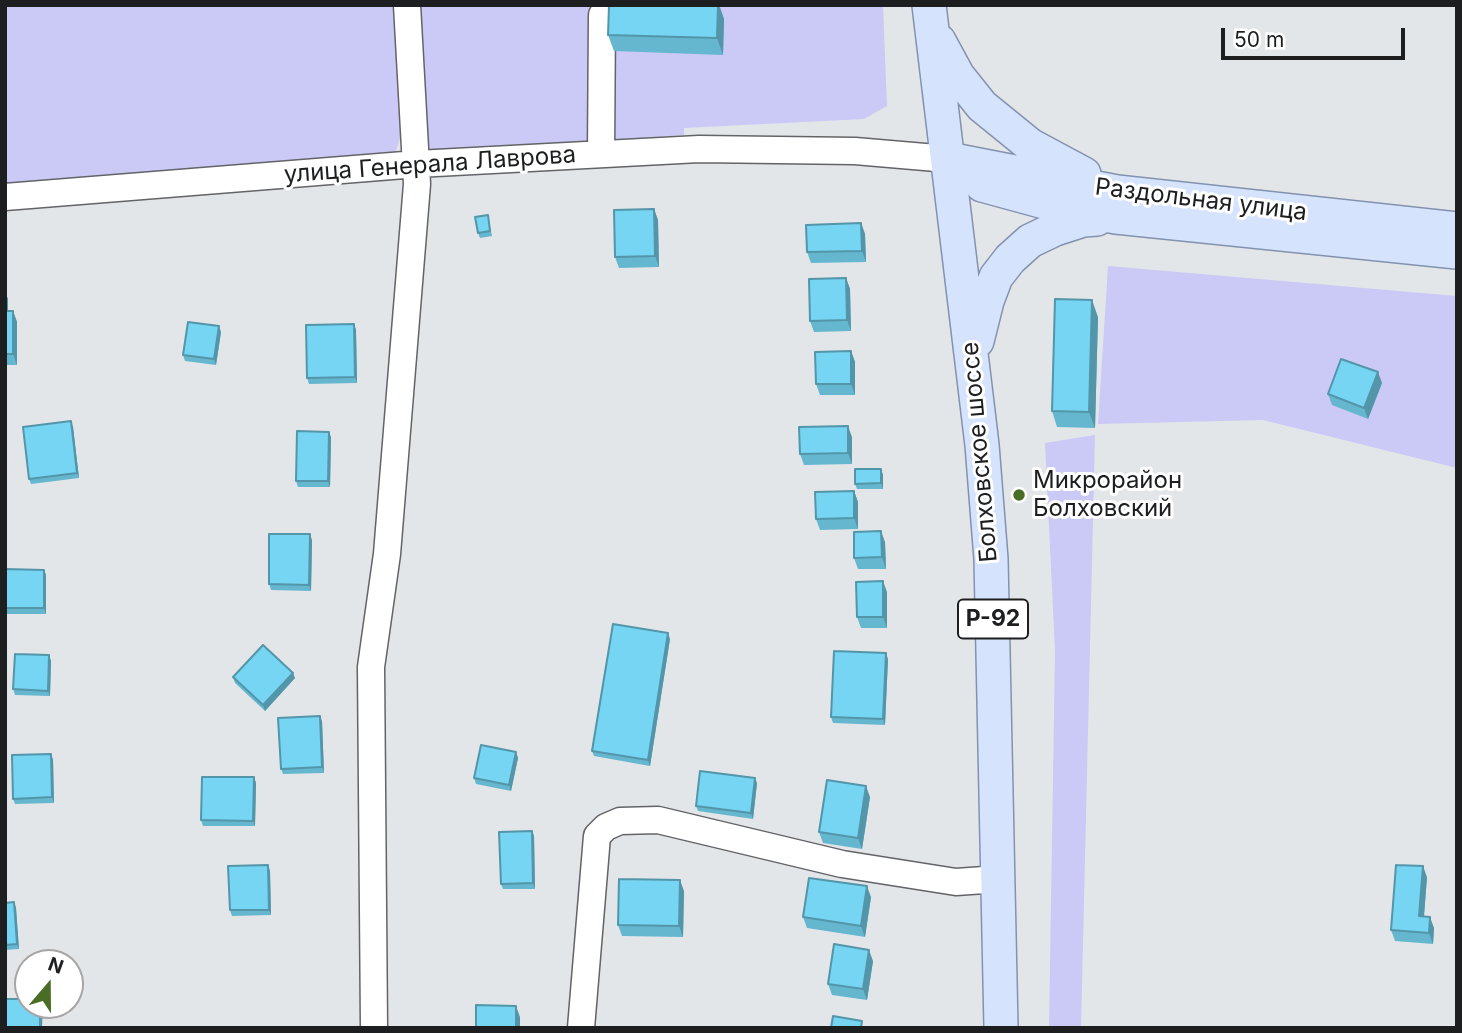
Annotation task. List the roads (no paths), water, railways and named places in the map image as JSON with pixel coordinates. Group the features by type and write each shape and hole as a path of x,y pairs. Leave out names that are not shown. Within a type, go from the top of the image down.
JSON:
{"main road":[{"name":"Болховское шоссе","path":"934,12 949,167 973,360 991,559 1001,1028"},
{"path":"934,12 958,76 982,106 1006,128 1116,205"},
{"name":"Раздольная улица","path":"949,167 1116,205 1457,252"},
{"name":"Раздольная улица","path":"1116,205 1457,229"},
{"path":"973,360 986,301 996,277 1010,259 1030,241 1116,205"}],"street":[{"path":"374,1028 371,667 387,554 417,184 407,5"},
{"path":"601,154 602,15"},
{"name":"улица Генерала Лаврова","path":"5,197 417,164 699,149 856,151 949,167"},
{"path":"581,1028 597,836 606,827 620,821 658,820 842,864 956,882 999,879"}],"place":[{"name":"Микрорайон Болховский","path":"1019,495"}]}
